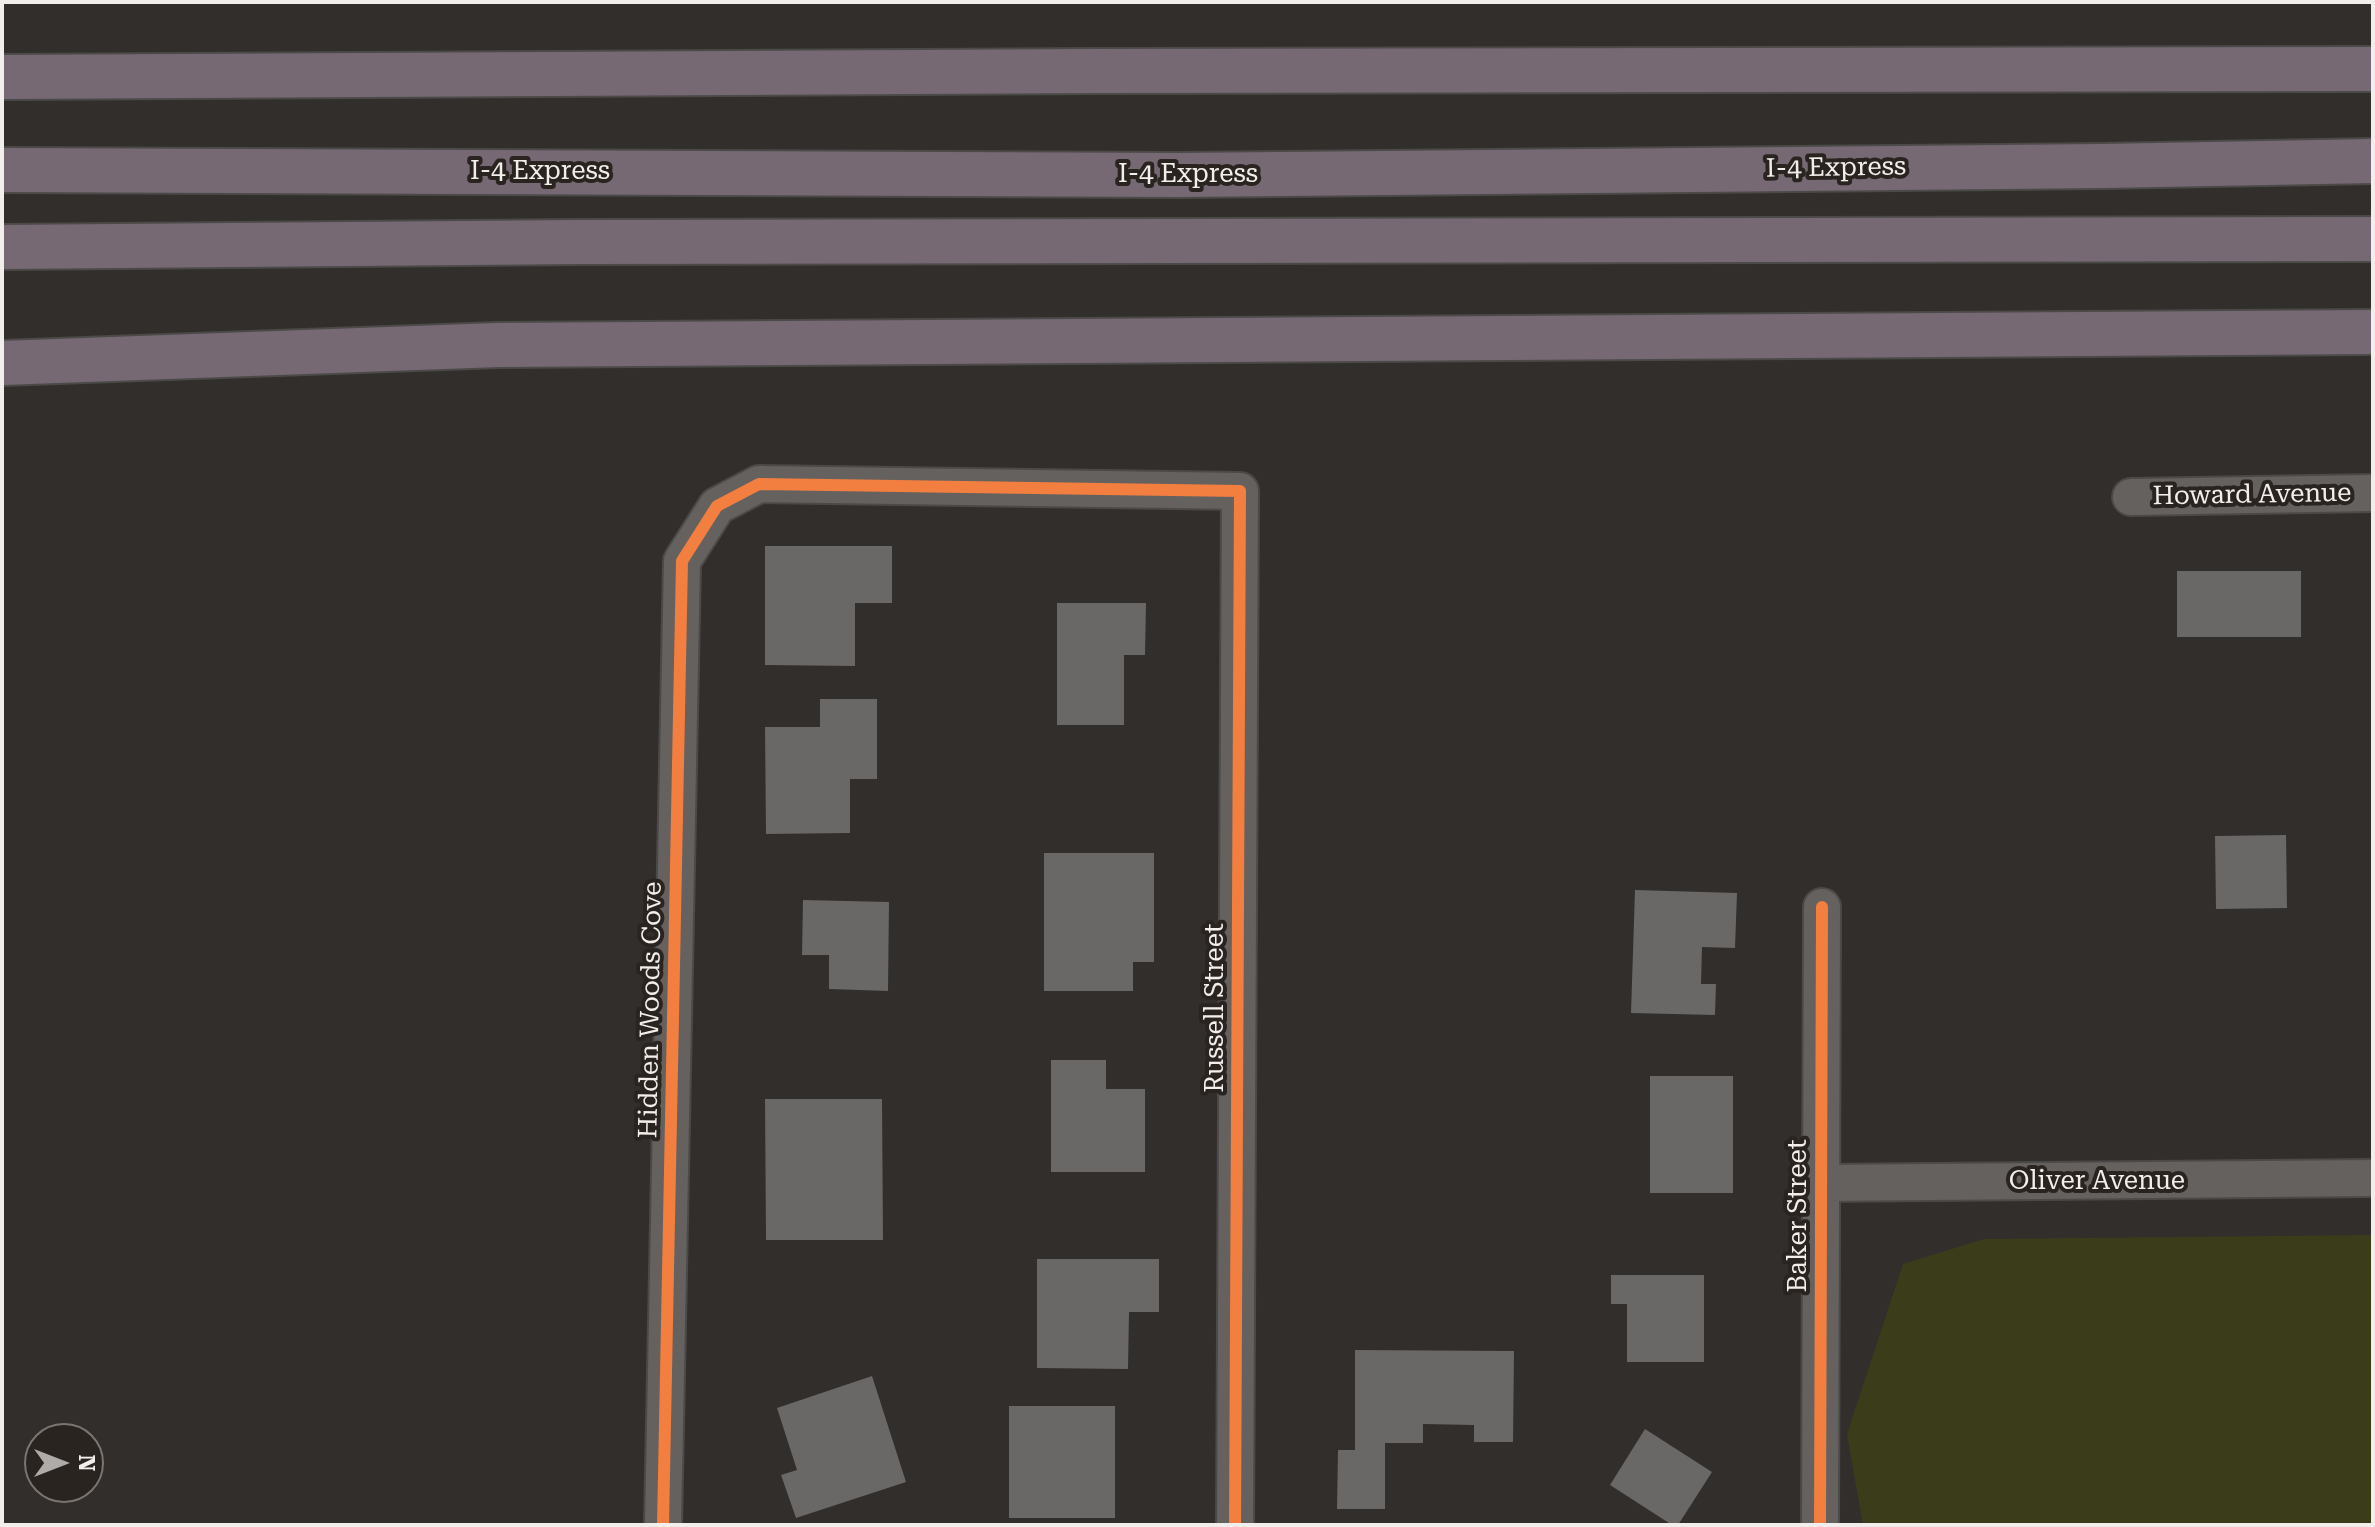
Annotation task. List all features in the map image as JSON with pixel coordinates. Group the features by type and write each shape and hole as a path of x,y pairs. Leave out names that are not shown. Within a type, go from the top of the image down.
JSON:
{"highway":[{"path":"2,77 2373,69"},
{"name":"I-4 Express","path":"2,170 1179,175 2373,161"},
{"path":"2,247 595,242 2373,239"},
{"path":"2,363 498,345 2373,332"}],"street":[{"name":"Russell Street","path":"717,506 759,484 1240,491 1235,1525"},
{"name":"Howard Avenue","path":"2131,497 2373,493"},
{"name":"Hidden Woods Cove","path":"663,1525 682,561 717,506"},
{"name":"Baker Street","path":"1820,1525 1822,907"},
{"name":"Oliver Avenue","path":"1820,1183 2373,1178"}],"green space":[{"path":"2373,1235 2373,1525 1863,1525 1847,1434 1903,1264 1984,1239"}],"building":[{"path":"765,546 892,546 892,603 855,603 855,666 765,665"},
{"path":"2177,571 2301,571 2301,637 2177,637"},
{"path":"1057,603 1146,603 1145,655 1124,655 1124,725 1057,725"},
{"path":"820,699 877,699 877,779 850,779 850,833 766,834 765,727 820,727"},
{"path":"2286,835 2287,908 2216,909 2215,836"},
{"path":"1044,853 1154,853 1154,962 1133,962 1133,991 1044,991"},
{"path":"1635,890 1737,893 1735,948 1702,947 1701,984 1716,984 1715,1015 1631,1013"},
{"path":"803,900 889,902 888,991 829,989 829,955 802,955"},
{"path":"1051,1060 1106,1060 1106,1089 1145,1089 1145,1172 1051,1172"},
{"path":"1650,1076 1733,1076 1733,1193 1650,1193"},
{"path":"765,1099 882,1099 883,1240 766,1240"},
{"path":"1037,1259 1159,1259 1159,1312 1129,1312 1128,1369 1037,1368"},
{"path":"1611,1275 1704,1275 1704,1362 1627,1362 1627,1304 1611,1304"},
{"path":"1355,1350 1514,1351 1513,1442 1474,1442 1474,1425 1423,1424 1423,1443 1385,1443 1385,1509 1337,1509 1338,1450 1355,1450"},
{"path":"872,1376 906,1482 796,1518 781,1475 797,1470 777,1408"},
{"path":"1009,1406 1115,1406 1115,1518 1009,1518"},
{"path":"1645,1429 1712,1472 1678,1525 1672,1525 1610,1485"}],"cycle path":[{"path":"663,1525 682,561 717,506 759,484 1240,491 1235,1525"},
{"path":"1820,1525 1822,907"}]}
